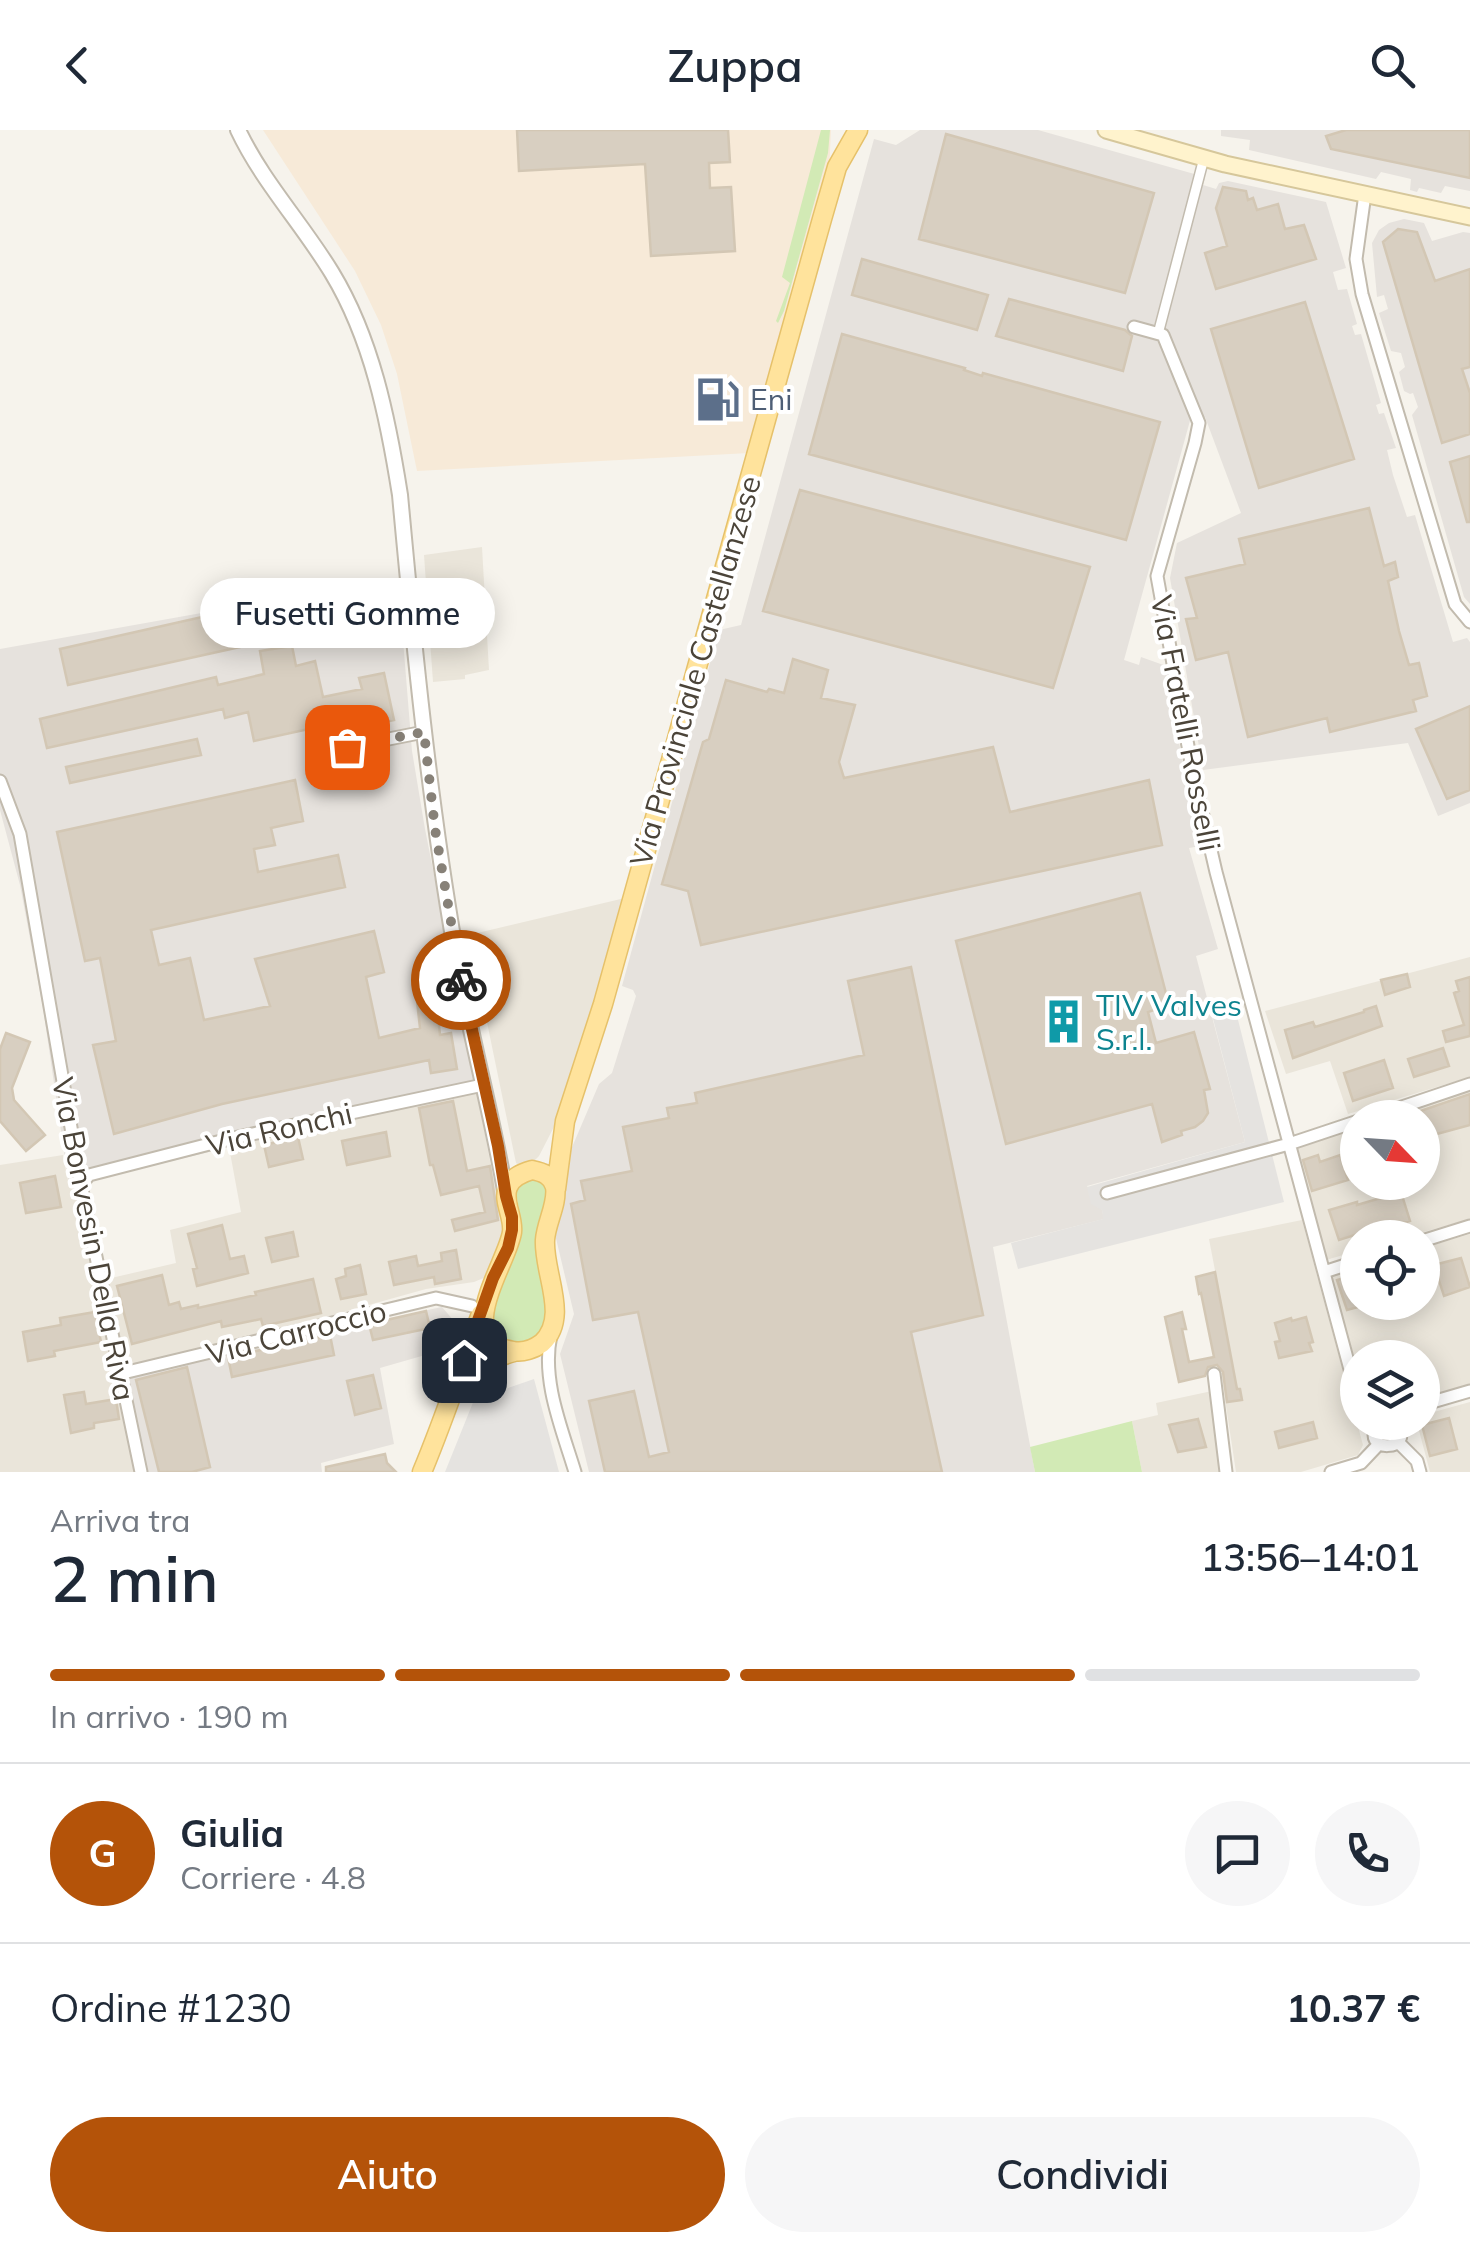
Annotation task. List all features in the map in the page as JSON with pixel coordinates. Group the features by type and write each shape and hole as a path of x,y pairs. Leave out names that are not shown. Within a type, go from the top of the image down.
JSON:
{"main road":[{"path":"838,168 840,130"},
{"path":"838,168 858,130"},
{"path":"1106,130 1204,158 1470,217"},
{"name":"Via Provinciale Castellanzese","path":"552,1329 556,1308 544,1245 565,1122 603,1004 838,168"},
{"name":"Via Provinciale Castellanzese","path":"506,1196 508,1185 550,1149 565,1122"},
{"path":"527,1171 542,1172 556,1189"},
{"path":"422,1472 450,1403 478,1306 508,1248 512,1217 506,1196"},
{"path":"478,1306 492,1340 498,1346 519,1352"},
{"path":"450,1403 474,1370 494,1358 540,1344 552,1329"}],"street":[{"path":"238,130 341,288 370,358 387,424 397,478 435,829 506,1196"},
{"path":"1134,328 1158,334 1204,158"},
{"path":"1364,194 1356,259 1362,294 1455,604 1470,622"},
{"name":"Via Fratelli Rosselli","path":"1158,334 1163,336 1198,424 1196,444 1157,576 1216,872 1342,1340"},
{"path":"324,752 424,732"},
{"name":"Via Bonvesin Della Riva","path":"0,781 20,834 81,1185 140,1472"},
{"path":"1422,1100 1470,1084"},
{"name":"Via Ronchi","path":"81,1185 89,1175 232,1138 483,1085"},
{"path":"1107,1193 1340,1128"},
{"path":"498,1146 509,1166 527,1171"},
{"path":"1440,1235 1470,1226"},
{"path":"1324,1272 1340,1267"},
{"name":"Via Carroccio","path":"119,1374 436,1298 478,1306"},
{"path":"552,1329 548,1372 575,1472"},
{"path":"519,1352 536,1355 548,1372"},
{"path":"1214,1374 1226,1472"},
{"path":"1440,1400 1470,1391"},
{"path":"1377,1440 1379,1444"},
{"path":"1379,1444 1391,1446 1398,1442 1418,1461 1420,1472"},
{"path":"1332,1472 1362,1464 1379,1444"}],"shaded area":[{"path":"263,130 831,130 822,219 798,263 749,453 417,471 397,374 381,325 355,271"},
{"path":"920,130 1038,130 1205,177 1203,185 1216,189 1219,183 1228,181 1326,202 1346,268 1333,272 1338,290 1347,289 1357,324 1352,326 1355,335 1361,334 1381,403 1376,405 1379,414 1384,413 1396,448 1387,450 1393,475 1407,517 1415,515 1453,642 1467,638 1470,642 1470,803 1438,816 1408,743 1203,770 1170,578 1177,543 1241,513 1205,417 1191,417 1124,660 1139,665 1141,657 1169,667 1177,733 1200,846 1189,848 1218,949 1196,956 1245,1142 1087,1186 1104,1219 993,1247 1035,1472 589,1472 560,1354 574,1314 554,1230 565,1196 561,1173 599,1084 612,1073 636,996 633,990 622,986 719,630 741,625 874,139 896,145"},
{"path":"1221,130 1470,130 1470,191 1445,186 1441,193 1419,188 1417,192 1410,190 1411,179 1381,172 1376,179 1249,150 1250,140 1221,136"},
{"path":"1404,219 1424,223 1432,241 1470,233 1470,604 1464,597 1412,415 1418,407 1413,393 1404,391 1399,372 1405,367 1401,353 1391,351 1379,313 1388,309 1384,295 1377,297 1372,243 1379,230"},
{"path":"482,547 489,670 465,675 465,679 433,682 424,555"},
{"path":"398,578 412,751 476,1087 69,1186 43,1008 20,885 0,810 0,649"},
{"path":"625,898 596,1005 557,1121 539,1156 522,1167 516,1163 469,935"},
{"path":"1470,957 1470,1077 1394,1100 1343,1100 1330,1061 1286,1074 1265,1011"},
{"path":"1234,1004 1284,1202 1018,1269 1011,1243 1103,1219 1102,1210 1091,1204 1087,1187 1245,1142 1211,1011"},
{"path":"476,1087 507,1230 486,1277 426,1289 122,1374 144,1472 0,1472 0,1165 63,1155 69,1186 92,1180 87,1190 107,1279 176,1263 170,1230 241,1212 229,1147"},
{"path":"1470,1092 1470,1219 1440,1227 1440,1220 1340,1220 1340,1256 1326,1260 1293,1142 1340,1129 1340,1200 1440,1200 1440,1100"},
{"path":"1302,1220 1340,1360 1340,1440 1362,1440 1358,1455 1301,1472 1236,1472 1221,1373 1234,1369 1209,1239"},
{"path":"1470,1234 1470,1384 1440,1392 1440,1340 1349,1340 1344,1320 1440,1320 1440,1243"},
{"path":"1340,1274 1340,1308 1331,1277"},
{"path":"442,1307 460,1328 453,1347 380,1368 394,1444 321,1463 322,1472 144,1472 121,1374"},
{"path":"534,1379 559,1472 445,1472 474,1400"},
{"path":"1212,1391 1221,1472 1142,1472 1132,1421 1158,1415 1156,1403"},
{"path":"1470,1402 1470,1472 1430,1472 1422,1440 1440,1440 1440,1410"}],"green space":[{"path":"821,130 830,130 828,153 784,311 778,323 790,283 782,277"},
{"path":"535,1179 546,1185 547,1193 537,1246 548,1315 545,1328 537,1337 516,1344 497,1335 490,1313 520,1232 516,1192 525,1181"},
{"path":"1132,1421 1142,1472 1035,1472 1030,1447"}],"building":[{"path":"517,130 728,130 730,162 709,163 710,188 731,187 735,251 651,256 645,164 519,171"},
{"path":"1346,130 1470,130 1470,178 1331,149 1326,136"},
{"path":"946,134 1154,193 1125,293 919,239"},
{"path":"1223,187 1246,191 1257,210 1278,204 1285,229 1304,225 1316,259 1216,289 1205,253 1227,246 1216,208"},
{"path":"1398,229 1417,232 1435,281 1470,269 1470,367 1462,369 1470,393 1470,434 1442,443 1383,242"},
{"path":"862,259 988,295 977,330 852,295"},
{"path":"1009,299 1125,330 1132,336 1123,371 996,336"},
{"path":"1305,302 1354,459 1259,488 1211,329"},
{"path":"842,334 982,376 983,373 1160,422 1126,540 809,454"},
{"path":"1470,456 1470,522 1467,522 1450,462"},
{"path":"800,490 1090,567 1053,688 763,611"},
{"path":"1369,508 1384,566 1395,562 1398,577 1388,581 1399,631 1409,665 1419,663 1427,696 1413,700 1416,711 1330,732 1327,718 1248,737 1228,652 1196,660 1186,619 1197,618 1186,578 1245,564 1239,539"},
{"path":"242,608 243,616 272,611 274,624 246,629 249,645 68,685 60,649"},
{"path":"292,646 296,666 315,661 323,697 362,689 359,678 384,673 394,720 329,734 327,725 254,741 248,712 225,718 223,709 47,748 40,719 216,677 218,685 264,674 260,651"},
{"path":"793,659 828,670 821,698 855,705 839,762 844,778 993,747 1010,812 1149,780 1162,845 701,945 688,891 662,884 703,742 709,739 726,680 784,693"},
{"path":"1470,706 1470,790 1447,799 1416,729"},
{"path":"197,739 201,755 70,783 66,767"},
{"path":"295,780 303,821 271,828 275,845 254,849 258,872 338,855 345,887 151,930 159,965 190,958 204,1020 270,1006 255,959 374,931 384,972 366,977 379,1038 420,1028 417,1001 436,998 440,1035 451,1033 457,1069 431,1073 429,1060 222,1104 114,1134 93,1045 116,1041 100,958 85,961 57,832"},
{"name":"TIV Valves S.r.l.","path":"1140,893 1169,1005 1148,1012 1156,1043 1194,1032 1210,1089 1204,1090 1208,1113 1195,1127 1162,1142 1152,1104 1006,1144 956,941"},
{"path":"911,967 983,1315 911,1332 942,1472 605,1472 589,1401 634,1391 649,1457 669,1452 638,1312 593,1320 571,1204 585,1200 581,1181 632,1171 623,1127 669,1118 667,1108 697,1103 695,1093 864,1055 848,981"},
{"path":"1407,974 1410,987 1385,995 1381,980"},
{"path":"1470,977 1470,1036 1446,1042 1443,1031 1464,1025 1454,993 1459,991 1456,981"},
{"path":"1376,1006 1382,1026 1293,1058 1285,1030 1313,1022 1315,1027"},
{"path":"6,1033 30,1042 12,1088 14,1100 45,1135 26,1151 0,1121 0,1049"},
{"path":"1443,1048 1449,1066 1414,1077 1408,1059"},
{"path":"1384,1060 1393,1088 1353,1100 1344,1073"},
{"path":"1470,1094 1470,1125 1440,1133 1440,1104"},
{"path":"453,1101 467,1171 490,1166 498,1220 455,1231 452,1220 485,1212 479,1186 441,1195 430,1165 419,1108"},
{"path":"386,1132 390,1156 347,1165 342,1141"},
{"path":"298,1137 303,1159 269,1167 264,1145"},
{"path":"1318,1155 1320,1162 1340,1155 1340,1182 1312,1191 1303,1160"},
{"path":"55,1176 61,1207 26,1213 20,1183"},
{"path":"1374,1200 1403,1200 1410,1220 1340,1220 1339,1240 1329,1210"},
{"path":"222,1225 230,1259 244,1256 248,1273 197,1286 193,1269 197,1268 188,1234"},
{"path":"293,1232 298,1256 272,1262 266,1238"},
{"path":"456,1250 461,1279 435,1284 434,1277 394,1285 389,1262 416,1256 418,1266 442,1261 441,1253"},
{"path":"1461,1258 1470,1287 1444,1296 1440,1263"},
{"path":"360,1265 366,1294 341,1299 336,1279 346,1276 345,1269"},
{"path":"1215,1272 1242,1400 1227,1402 1223,1372 1217,1365 1208,1367 1205,1376 1179,1382 1165,1317 1182,1312 1189,1362 1214,1357 1196,1277"},
{"path":"162,1275 169,1305 179,1302 181,1309 313,1279 321,1313 263,1326 261,1319 222,1327 221,1321 132,1344 117,1286"},
{"path":"426,1311 430,1328 373,1340 369,1324"},
{"path":"95,1312 101,1342 54,1351 55,1356 28,1361 23,1332 61,1325 60,1318"},
{"path":"1306,1317 1312,1351 1279,1358 1275,1323"},
{"path":"330,1335 334,1355 232,1377 228,1357"},
{"path":"187,1367 210,1467 192,1472 159,1472 136,1380"},
{"path":"373,1375 381,1408 355,1415 347,1381"},
{"path":"84,1392 86,1404 116,1399 119,1419 94,1423 94,1428 71,1433 64,1395"},
{"path":"1449,1418 1457,1449 1430,1456 1426,1440 1440,1440 1440,1420"},
{"path":"1198,1419 1206,1447 1178,1452 1169,1425"},
{"path":"1313,1422 1317,1438 1279,1448 1275,1432"},
{"path":"385,1454 396,1472 326,1472 326,1467"}],"way so far":[{"path":"347,747 424,732 435,829 461,980"}],"place":[{"name":"Eni","path":"717,399"},
{"name":"Fusetti Gomme","path":"347,747"},
{"name":"TIV Valves S.r.l.","path":"1063,1022"}],"route":[{"path":"461,980 512,1217 508,1248 464,1360"}]}
